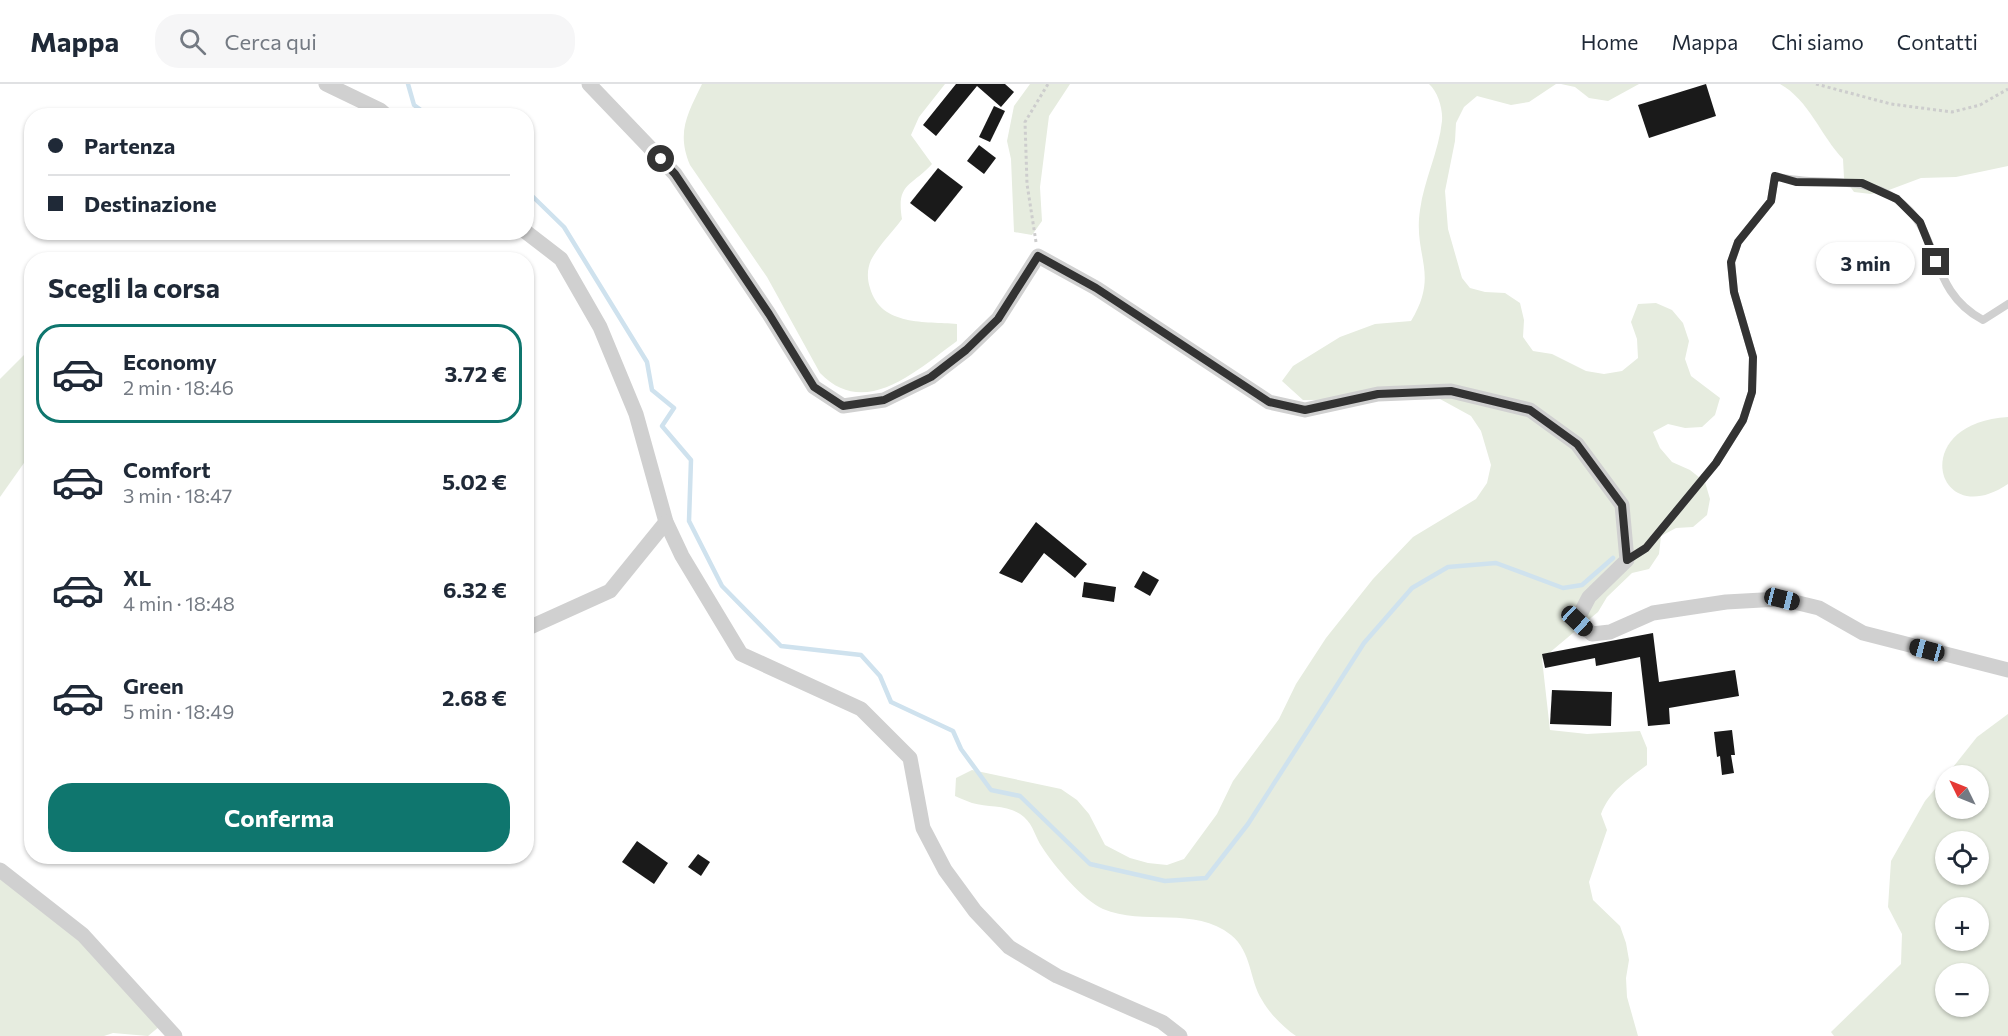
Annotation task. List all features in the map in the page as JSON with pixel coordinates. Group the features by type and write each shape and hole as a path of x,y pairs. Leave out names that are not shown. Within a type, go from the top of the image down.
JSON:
{"street":[{"path":"326,84 376,108"},
{"path":"589,84 675,174 769,314 814,387 843,406 884,400 931,377 966,350 998,319 1038,256 1096,288 1269,402 1305,410 1378,394 1451,391 1530,410 1577,444 1622,505 1627,560 1589,597 1577,621 1592,634 1610,632 1653,613 1726,602 1782,599 1819,608 1863,633 2008,670"},
{"path":"534,238 561,259 600,327 636,414 666,522 682,556 741,654 861,709 910,758 923,828 945,870 975,911 1009,947 1057,976 1162,1022 1180,1036"},
{"path":"534,625 610,591 666,522"},
{"path":"0,870 83,935 175,1036"}],"lane":[{"path":"1627,560 1646,548 1690,495 1716,463 1743,420 1752,392 1753,357 1734,292 1731,262 1738,242 1771,201 1775,176 1796,182 1862,183 1897,199 1920,222 1942,278 1967,311 1983,320 2008,304"}],"path":[{"path":"1038,256 1026,184 1025,122 1048,84"},
{"path":"1816,84 1891,104 1952,112 1980,105 2008,89"}],"shaded area":[{"path":"702,84 945,84 919,117 911,135 932,164 903,192 902,219 871,260 868,278 876,301 884,310 906,320 957,324 957,341 908,376 890,386 873,391 855,392 837,386 820,373 767,277 690,165 684,133 688,114"},
{"path":"1030,84 1070,84 1049,116 1040,187 1042,221 1032,235 1014,232 1011,159 1007,141 1014,106"},
{"path":"1429,84 1556,84 1529,102 1511,105 1477,96 1464,107 1456,123 1455,141 1445,191 1448,229 1462,278 1470,288 1485,292 1505,293 1520,303 1524,320 1523,337 1533,351 1552,354 1586,371 1604,374 1622,371 1638,358 1637,339 1631,322 1638,304 1656,303 1672,310 1683,323 1689,341 1685,359 1691,376 1720,398 1715,415 1702,427 1685,428 1668,424 1653,432 1660,448 1672,462 1690,470 1705,482 1710,499 1707,515 1693,527 1676,528 1661,536 1659,554 1649,569 1632,573 1607,597 1598,612 1542,659 1550,730 1587,734 1640,731 1647,748 1647,765 1614,792 1601,814 1607,830 1589,882 1593,900 1620,926 1626,943 1629,960 1626,978 1627,997 1638,1036 1296,1036 1277,1020 1265,1005 1243,949 1231,935 1217,926 1201,921 1119,914 1095,905 1061,873 1024,817 1012,810 978,805 955,796 956,778 972,770 1061,789 1077,800 1089,814 1105,845 1130,858 1148,863 1167,865 1184,859 1217,814 1233,781 1279,719 1296,684 1326,638 1373,579 1413,537 1476,499 1487,483 1491,465 1481,431 1471,416 1440,399 1303,400 1282,381 1293,366 1340,337 1375,324 1411,321 1424,290 1420,210 1442,121 1439,101"},
{"path":"1561,84 1639,84 1608,101 1589,98 1575,87"},
{"path":"1780,84 2008,84 2008,166 1956,177 1921,178 1871,194 1854,192 1844,178 1843,159 1799,99"},
{"path":"24,355 24,463 0,497 0,379"},
{"path":"2008,417 2008,484 1983,495 1963,495 1949,486 1943,471 1944,454 1955,437 1976,424"},
{"path":"2008,714 2008,1036 1834,1036 1831,1032 1901,964 1902,934 1888,907 1891,861 1925,801 1935,789 1935,819 1989,819 1989,765 1955,765 1977,737"},
{"path":"0,875 57,906 160,1026 148,1036 113,1033 104,1036 0,1036"}],"building":[{"path":"956,84 1005,84 1014,92 1001,107 977,86 936,136 923,125"},
{"path":"1706,84 1716,116 1649,138 1638,105"},
{"path":"994,106 1005,111 990,142 979,137"},
{"path":"979,145 996,158 984,174 967,161"},
{"path":"938,168 963,187 935,222 910,203"},
{"path":"1036,522 1087,564 1075,578 1044,553 1022,583 999,573"},
{"path":"1143,571 1159,580 1150,596 1134,587"},
{"path":"1084,582 1116,587 1114,602 1082,597"},
{"path":"1653,633 1659,682 1735,670 1739,696 1669,708 1670,724 1648,726 1640,657 1596,666 1595,658 1545,668 1542,654"},
{"path":"1552,690 1612,692 1611,726 1550,724"},
{"path":"1732,730 1735,755 1731,755 1734,773 1722,775 1714,732"},
{"path":"637,841 668,863 654,884 622,862"},
{"path":"698,854 710,862 701,876 688,867"}],"waterway":[{"path":"408,84 414,105 418,108"},
{"path":"534,198 564,227 647,362 652,390 674,408 662,426 691,460 689,521 722,586 781,646 861,655 880,676 891,702 953,731 961,749 991,790 1020,796 1090,864 1165,881 1206,878 1248,824 1364,643 1412,588 1448,567 1496,563 1563,588 1582,585 1613,558"}],"route":[{"path":"661,159 675,174 769,314 814,387 843,406 884,400 931,377 966,350 998,319 1038,256 1096,288 1269,402 1305,410 1378,394 1451,391 1530,410 1577,444 1622,505 1627,560 1646,548 1716,463 1743,420 1752,392 1753,357 1746,326 1734,292 1731,262 1738,242 1771,201 1775,176 1796,182 1862,183 1897,199 1920,222 1936,262"}]}
